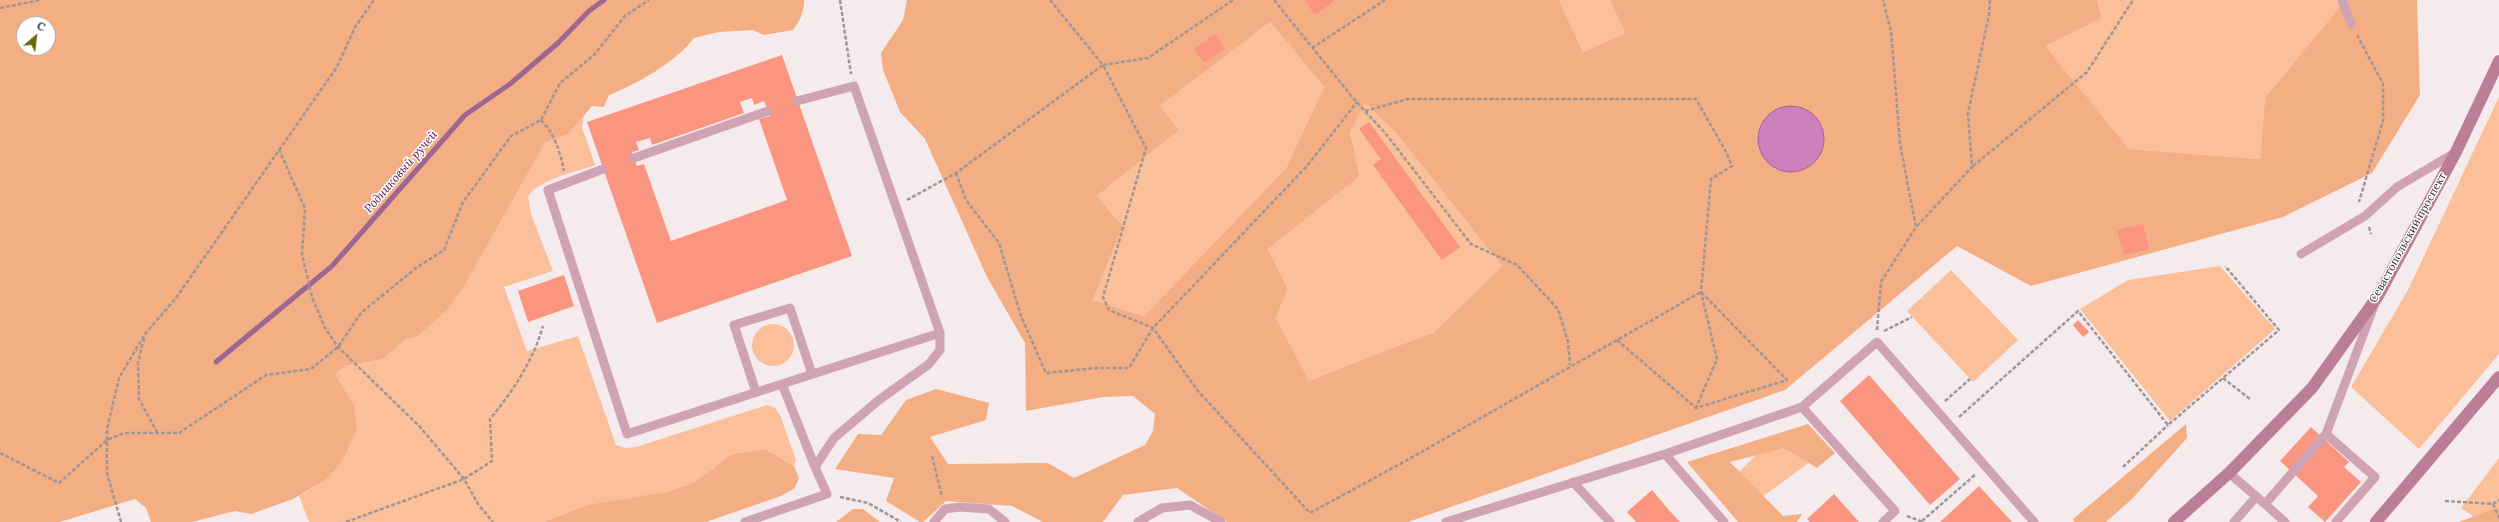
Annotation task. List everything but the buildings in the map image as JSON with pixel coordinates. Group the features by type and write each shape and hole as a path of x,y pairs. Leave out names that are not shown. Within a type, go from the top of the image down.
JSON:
{"main road":[{"name":"Севастопольский проспект","path":"2176,521 2229,473 2312,388 2378,296 2456,152 2499,61"},
{"path":"2376,522 2499,377"}],"lane":[{"path":"2342,0 2351,24"},
{"path":"797,101 854,86 940,333 940,350 929,364 880,400 834,438 815,467"},
{"path":"634,158 768,111"},
{"path":"2301,254 2365,216 2397,187 2456,152"},
{"path":"603,169 548,190 627,434 940,333"},
{"path":"2265,504 2326,434 2378,296"},
{"path":"756,392 734,325 790,308 812,374"},
{"path":"1446,522 1665,454 1802,407 1877,342 2034,522"},
{"path":"745,522 827,494 782,384"},
{"path":"1802,407 1894,512 1882,522"},
{"path":"2326,434 2376,478 2336,522"},
{"path":"1665,454 1724,522"},
{"path":"2229,473 2285,522"},
{"path":"1573,482 1610,522"},
{"path":"2234,522 2256,497"},
{"path":"1138,522 1162,508 1190,505 1221,522"},
{"path":"934,522 944,509 959,506 989,509 1005,522"}],"path":[{"path":"0,8 41,0"},
{"path":"121,522 107,473 107,429 119,378 145,334 176,298 279,148 337,67 355,27 374,0"},
{"path":"0,453 59,483 107,440 124,433 179,433 266,375 311,369 338,347 362,313 416,268 444,250 463,202 511,136 541,120 560,83 594,55 625,16 649,0"},
{"path":"840,0 854,86"},
{"path":"1050,0 1103,66 1146,148 1103,297 1109,310 1153,328 1198,391 1310,514 1701,292"},
{"path":"896,206 956,173 1103,66 1148,58 1233,0"},
{"path":"1274,0 1357,102 1386,134 1470,244 1517,266 1558,309 1568,342 1570,365"},
{"path":"1312,48 1385,0"},
{"path":"1883,0 1891,31 1900,144 1916,227"},
{"path":"1972,166 1968,113 1989,15 1990,0"},
{"path":"1912,317 1876,335 1881,282 1916,227 1972,166 2087,72 2133,0"},
{"path":"2351,24 2383,84 2383,121 2359,203 2371,234"},
{"path":"1365,111 1408,98 1696,99 1726,152 1732,166 1711,179 1701,292 1717,359 1696,408"},
{"path":"956,173 966,200 999,243 1021,316 1046,373 1096,368 1129,368 1153,328 1307,166 1357,102"},
{"path":"541,120 550,130 561,156 566,182"},
{"path":"279,148 305,208 302,254 312,297 325,328 338,347 420,427 464,479 478,504 493,522"},
{"path":"2122,467 2168,425 2279,330 2225,266"},
{"path":"1696,408 1787,380 1701,292"},
{"path":"1950,425 2078,311 2168,425"},
{"path":"346,522 464,479 492,461 490,419 511,394 538,346 543,326"},
{"path":"145,334 138,362 139,399 157,432"},
{"path":"1617,340 1696,408"},
{"path":"2223,378 2250,399"},
{"path":"1936,409 1970,379"},
{"path":"932,456 944,509"},
{"path":"1894,512 1923,522 1986,466"},
{"path":"827,494 868,503 901,522"},
{"path":"2445,501 2493,504 2499,500"},
{"path":"2493,504 2499,518"}],"shaded area":[{"path":"0,0 804,0 801,16 793,30 764,35 752,30 719,32 694,38 687,47 667,64 643,79 609,95 604,107 592,106 568,134 545,143 465,285 448,309 418,336 405,340 383,359 345,366 335,374 354,404 357,428 342,462 324,481 293,499 251,514 235,511 192,522 151,522 146,508 135,499 60,522 0,522"},
{"path":"907,0 1559,0 1583,52 1625,33 1610,0 2097,0 2102,18 2045,46 2129,149 2260,159 2265,98 2345,0 2417,0 2420,95 2372,173 2283,217 2031,286 1957,246 1785,390 1408,522 1227,522 1177,488 1123,495 1103,522 1043,522 1012,506 946,501 923,522 920,522 886,501 894,478 835,469 858,434 881,435 906,400 936,389 989,403 986,420 930,437 948,464 1048,463 1074,478 1145,445 1153,431 1155,414 1133,396 1103,397 1026,411 1025,343 987,277 925,139 900,112 883,70 881,53 903,20","holes":["1270,22 1324,87 1286,168 1144,316 1093,300 1123,226 1097,196 1179,130 1160,106","1365,102 1396,133 1502,266 1434,332 1309,381 1276,318 1288,289 1268,249 1360,176 1350,133"]},
{"path":"1559,0 1610,0 1625,33 1583,52"},
{"path":"2097,0 2345,0 2265,98 2260,159 2129,149 2044,46 2102,18"},
{"path":"1270,22 1324,87 1286,168 1144,316 1093,300 1123,226 1097,196 1179,130 1160,106"},
{"path":"2499,97 2499,354 2419,449 2351,387 2408,290"},
{"path":"1365,101 1396,133 1502,266 1434,332 1309,382 1276,318 1288,289 1268,249 1360,176 1350,133"},
{"path":"1791,106 1804,109 1814,116 1821,126 1824,139 1821,152 1814,162 1804,169 1791,172 1778,169 1768,162 1761,152 1758,139 1761,126 1768,116 1778,109"},
{"path":"584,115 582,127 595,165 550,180 534,190 528,196 531,214 553,271 504,287 527,351 578,336 616,445 625,448 636,447 767,405 775,408 780,415 796,460 794,466 765,449 732,454 695,482 667,492 586,505 544,522 309,522 299,496 324,481 354,404 335,374 345,366 383,359 405,340 418,336 427,327 465,285 545,143 568,134"},
{"path":"2220,266 2275,329 2170,421 2080,309 2128,280"},
{"path":"1951,270 2018,340 1973,382 1907,311"},
{"path":"773,324 788,330 794,345 788,360 773,366 758,360 752,345 758,330"},
{"path":"1808,424 1835,453 1817,468 1784,448 1730,462 1783,516 1802,514 1797,522 1738,522 1687,462"},
{"path":"2186,424 2187,438 2132,499 2106,522 2074,522 2073,519"},
{"path":"1769,442 1828,449 1758,500 1734,477"},
{"path":"765,449 794,466 799,478 795,488 781,496 706,522 544,522 586,505 667,492 695,482 732,454"},
{"path":"2499,458 2499,522 2475,522 2472,515 2461,508"},
{"path":"2499,507 2499,522 2459,522"},
{"path":"853,509 863,509 880,522 836,522"}],"waterway":[{"name":"Родниковый ручей","path":"216,362 332,266 465,115 510,84 558,43 589,11 604,0"}]}
